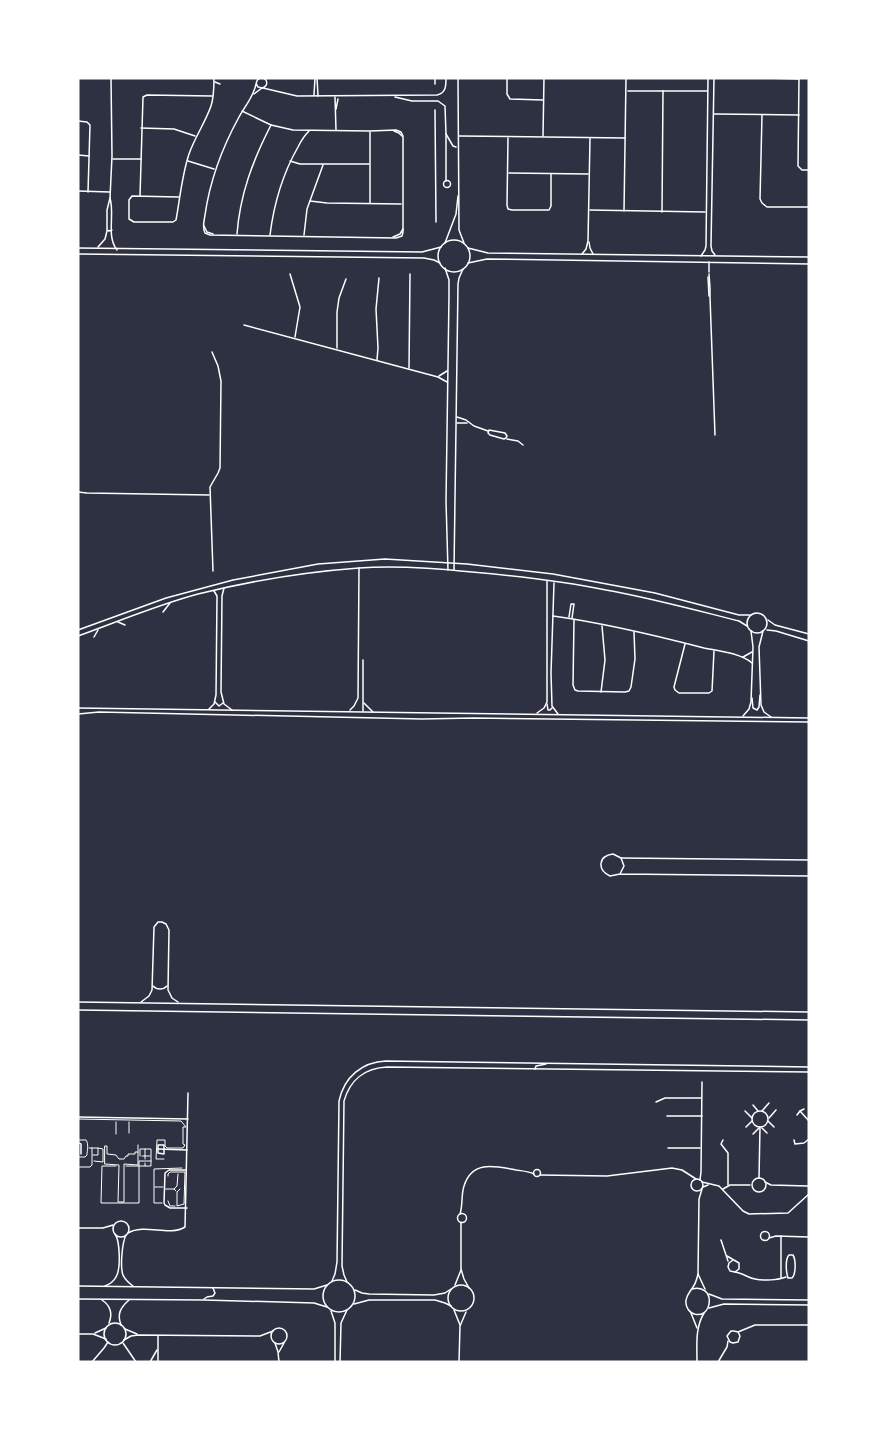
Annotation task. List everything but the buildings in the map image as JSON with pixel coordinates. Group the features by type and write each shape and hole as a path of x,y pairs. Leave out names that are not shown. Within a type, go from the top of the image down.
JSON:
{"street":[{"path":"111,78 111,241 117,250"},
{"path":"179,197 131,197 129,214 132,220 137,222 174,221 177,218 187,160 211,107 214,78"},
{"path":"253,95 260,78"},
{"path":"263,78 273,90"},
{"path":"316,78 316,96"},
{"path":"435,78 435,84"},
{"path":"254,79 258,87 292,95 337,97 434,96 444,91 446,78"},
{"path":"454,570 458,284 470,256 459,230 456,187 458,182 458,78"},
{"path":"507,78 507,95 510,99 544,100"},
{"path":"543,137 544,78"},
{"path":"624,211 626,78"},
{"path":"701,256 706,246 708,78"},
{"path":"714,78 711,246 716,256"},
{"path":"764,78 799,78 798,166 802,170 809,170"},
{"path":"242,111 285,129 398,130 401,132 403,134 403,233 400,237 214,235 207,231 204,222 208,199 215,170 226,141 242,111 267,81"},
{"path":"214,82 220,84"},
{"path":"626,90 708,91"},
{"path":"662,212 663,91"},
{"path":"138,196 142,99 144,96 213,96"},
{"path":"395,96 414,101 440,102 445,106 445,186"},
{"path":"414,101 415,96"},
{"path":"433,101 434,96"},
{"path":"336,131 337,97"},
{"path":"435,110 436,222"},
{"path":"713,114 799,115"},
{"path":"762,115 760,200 767,207 809,207"},
{"path":"78,121 87,122 90,126 88,192"},
{"path":"237,235 244,188 256,154 271,125"},
{"path":"141,129 174,129 196,136"},
{"path":"300,130 303,138"},
{"path":"270,235 277,196 290,161 303,138 310,131"},
{"path":"370,131 370,203"},
{"path":"446,134 453,146 458,147"},
{"path":"458,136 625,138"},
{"path":"508,136 507,206 512,210 549,210 551,174"},
{"path":"582,254 588,241 590,137"},
{"path":"78,155 89,156"},
{"path":"112,159 141,159"},
{"path":"187,160 215,170"},
{"path":"290,161 300,164 369,164"},
{"path":"303,236 310,201 323,164"},
{"path":"507,173 589,174"},
{"path":"436,181 458,182"},
{"path":"436,187 456,187"},
{"path":"78,191 110,192"},
{"path":"440,263 438,256 456,214 458,192"},
{"path":"97,249 105,239 107,206 110,198"},
{"path":"310,201 403,204"},
{"path":"589,210 706,212"},
{"path":"107,214 112,215"},
{"path":"107,230 112,230"},
{"path":"445,243 454,240 464,243"},
{"path":"588,241 594,254"},
{"path":"78,248 422,252 441,247"},
{"path":"468,248 488,253 809,257"},
{"path":"79,255 424,258 434,260 454,272 463,269"},
{"path":"468,263 487,259 809,264"},
{"path":"709,262 716,435"},
{"path":"445,268 449,283 447,570"},
{"path":"290,274 300,307 295,339"},
{"path":"408,369 410,274"},
{"path":"377,360 376,309 379,278"},
{"path":"336,350 337,312 346,279"},
{"path":"244,325 438,376 448,384"},
{"path":"212,352 219,366 221,381 220,466 211,484 210,495 213,571"},
{"path":"438,376 448,371"},
{"path":"456,417 489,431 505,433 506,438"},
{"path":"456,423 468,423"},
{"path":"489,431 490,435 518,441 523,445"},
{"path":"78,492 210,495"},
{"path":"78,630 177,594 233,580 318,564 359,560 454,563 553,574 655,593 739,615 750,615"},
{"path":"358,706 359,567"},
{"path":"78,636 214,590 299,574 359,567 454,570 554,581 631,595 739,621 747,626"},
{"path":"547,580 548,710 551,710 552,706"},
{"path":"554,581 552,706 559,714"},
{"path":"224,588 222,594 221,692 223,702 233,710"},
{"path":"207,710 215,702 217,594 214,590"},
{"path":"217,594 222,594"},
{"path":"163,612 171,603"},
{"path":"742,717 749,710 751,697 752,640 746,621 750,615 760,612 775,625 809,634"},
{"path":"553,616 686,643 742,657 752,663"},
{"path":"572,619 573,687 578,691 625,692 631,688 635,659 634,632"},
{"path":"767,620 759,647 762,709 771,717"},
{"path":"117,622 125,625"},
{"path":"601,692 605,660 602,625"},
{"path":"94,637 99,628"},
{"path":"750,631 756,633 774,630 809,641"},
{"path":"686,643 674,687 679,693 709,693 712,691 714,650"},
{"path":"213,652 217,657"},
{"path":"742,657 752,652"},
{"path":"363,660 363,712"},
{"path":"751,697 753,708 757,710 761,694"},
{"path":"215,702 219,706 223,702"},
{"path":"363,702 374,712"},
{"path":"535,713 547,704"},
{"path":"358,706 363,708"},
{"path":"347,712 358,706"},
{"path":"78,708 809,718"},
{"path":"78,714 99,712 438,719 809,722"},
{"path":"620,874 624,866 621,858 616,854 604,857 601,865 602,871 614,876 620,874 809,876"},
{"path":"621,858 809,860"},
{"path":"137,1003 148,996 152,985 154,927 162,922 169,930 169,992 172,998 182,1004"},
{"path":"152,985 159,989 168,986"},
{"path":"78,1002 809,1012"},
{"path":"78,1010 809,1020"},
{"path":"78,1286 314,1289 327,1285 332,1281 337,1262 339,1101 350,1077 367,1065 380,1062 809,1067"},
{"path":"535,1069 536,1066 547,1064"},
{"path":"762,1072 767,1069 765,1066"},
{"path":"469,1288 464,1285 434,1295 369,1294 353,1289 347,1282 342,1266 344,1108 346,1095 352,1083 367,1070 380,1067 809,1072"},
{"path":"700,1180 702,1082"},
{"path":"104,1228 121,1237 131,1231 183,1229 186,1224 188,1093"},
{"path":"656,1102 664,1098 702,1098"},
{"path":"746,1127 769,1103"},
{"path":"753,1105 774,1127"},
{"path":"797,1115 804,1109"},
{"path":"753,1134 776,1110"},
{"path":"745,1111 767,1133"},
{"path":"800,1111 809,1121"},
{"path":"667,1116 702,1116"},
{"path":"78,1118 188,1119"},
{"path":"78,1118 182,1121 186,1127 183,1127 183,1144 185,1144 183,1148 167,1148 165,1140 157,1140 156,1159 164,1159"},
{"path":"116,1120 116,1134"},
{"path":"129,1120 129,1133"},
{"path":"809,1125 809,1133"},
{"path":"759,1178 760,1127"},
{"path":"794,1140 795,1144 802,1144 809,1139"},
{"path":"78,1156 87,1155 86,1140 78,1141 81,1144 81,1154"},
{"path":"723,1140 721,1144 728,1153 728,1185"},
{"path":"124,1166 124,1164 138,1165 138,1145"},
{"path":"119,1166 105,1164 105,1146 107,1146 107,1154 116,1155 119,1159 138,1152"},
{"path":"87,1148 104,1149 103,1161 92,1161"},
{"path":"78,1167 92,1165 92,1148"},
{"path":"98,1148 98,1161"},
{"path":"668,1148 701,1148"},
{"path":"140,1156 139,1166 139,1203 101,1203 102,1166 139,1166 145,1166 150,1166 151,1149 140,1149 140,1156"},
{"path":"145,1149 145,1166"},
{"path":"158,1149 187,1150"},
{"path":"92,1155 104,1155"},
{"path":"140,1156 151,1156"},
{"path":"140,1161 151,1161"},
{"path":"460,1326 449,1299 461,1269 461,1223 458,1219 462,1207 464,1185 477,1169 493,1165 531,1172 538,1170 544,1174 607,1176 672,1167 709,1185 718,1186 748,1214 785,1214 809,1194 809,1185 771,1185 759,1178"},
{"path":"119,1166 118,1202 124,1202 124,1166"},
{"path":"182,1168 154,1169 154,1203 164,1203 170,1208 186,1208"},
{"path":"164,1203 167,1171 187,1170"},
{"path":"168,1176 171,1172 185,1172 184,1204 170,1206 168,1201"},
{"path":"174,1189 177,1186 178,1172"},
{"path":"534,1172 537,1176 540,1173"},
{"path":"688,1175 692,1189 696,1191 699,1199"},
{"path":"751,1185 753,1180 759,1178"},
{"path":"691,1184 696,1179"},
{"path":"697,1328 686,1305 686,1299 698,1274 699,1199 702,1182"},
{"path":"765,1182 765,1188"},
{"path":"696,1191 709,1185"},
{"path":"722,1190 728,1185 751,1185"},
{"path":"751,1185 757,1193 771,1185"},
{"path":"177,1186 184,1189"},
{"path":"154,1187 174,1189 177,1192 177,1206"},
{"path":"177,1192 180,1189"},
{"path":"461,1223 466,1220 462,1207"},
{"path":"78,1228 104,1228 120,1221 131,1228 140,1230"},
{"path":"105,1286 113,1282 118,1272 119,1242 113,1227 115,1223"},
{"path":"127,1224 129,1228 123,1242 122,1273 134,1287"},
{"path":"776,1236 764,1240 760,1236 764,1232 776,1236 809,1237"},
{"path":"781,1236 781,1278"},
{"path":"721,1240 729,1269 732,1272 743,1273 754,1279 787,1276 790,1278 794,1276 795,1259 793,1255 787,1257 787,1276"},
{"path":"718,1243 722,1246"},
{"path":"727,1256 738,1262 743,1273"},
{"path":"729,1263 733,1260"},
{"path":"735,1272 740,1267"},
{"path":"459,1362 460,1326 472,1299 461,1269"},
{"path":"697,1362 697,1328 708,1308 709,1299 698,1274"},
{"path":"332,1281 347,1282"},
{"path":"327,1285 323,1296 335,1323 335,1362"},
{"path":"204,1300 214,1295 213,1288"},
{"path":"692,1290 699,1288 722,1299 808,1299"},
{"path":"340,1362 341,1323 343,1316 353,1304 355,1297 353,1289"},
{"path":"369,1294 369,1300"},
{"path":"78,1299 314,1303 327,1306"},
{"path":"94,1361 106,1346 105,1333 111,1318 108,1305 101,1299"},
{"path":"767,1299 765,1301 767,1305"},
{"path":"129,1300 123,1305 119,1314 125,1329 138,1335"},
{"path":"353,1304 369,1300 435,1300 461,1312 468,1309"},
{"path":"708,1308 724,1304 805,1305 809,1307"},
{"path":"331,1310 340,1312 347,1310"},
{"path":"690,1312 697,1315 705,1312"},
{"path":"93,1334 113,1323 122,1325"},
{"path":"739,1333 757,1325 809,1325"},
{"path":"125,1329 126,1336 123,1341 125,1349 135,1361"},
{"path":"78,1334 93,1334 115,1345 131,1336 138,1335 260,1336 278,1329 284,1331 286,1335 278,1356"},
{"path":"273,1331 271,1336 278,1349 279,1362"},
{"path":"727,1347 727,1336 730,1331 739,1333"},
{"path":"718,1362 727,1347 738,1342 739,1333"},
{"path":"158,1335 158,1362"},
{"path":"260,1336 278,1344 284,1342"},
{"path":"728,1340 732,1343"},
{"path":"150,1362 158,1348"},
{"path":"714,1361 720,1357"}]}
